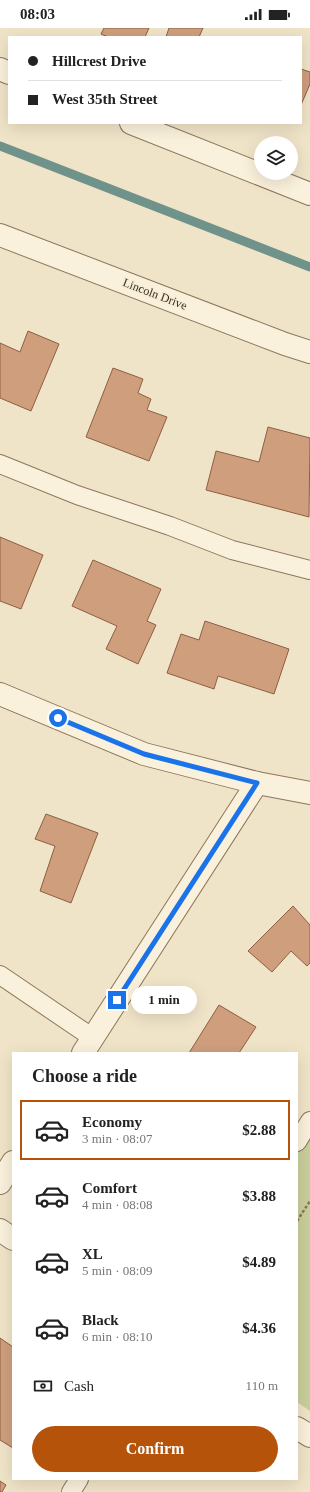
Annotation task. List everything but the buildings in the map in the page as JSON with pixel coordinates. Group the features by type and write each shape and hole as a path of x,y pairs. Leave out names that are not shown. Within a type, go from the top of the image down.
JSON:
{"street":[{"path":"134,124 310,194"},
{"name":"Lincoln Drive","path":"0,235 285,344 310,352"},
{"path":"0,694 144,754 257,783 310,793"},
{"path":"88,1045 257,783"},
{"path":"0,1183 12,1164"},
{"path":"0,1230 12,1238"},
{"path":"298,1429 310,1436"}],"lane":[{"path":"0,464 77,495 170,526 232,550 310,570"},
{"path":"0,975 88,1045"},
{"path":"298,1140 310,1121"},
{"path":"71,1492 78,1480"}],"path":[{"path":"298,1219 310,1201"}],"green space":[{"path":"310,1127 310,1411 298,1403 298,1145"}],"waterway":[{"path":"0,146 310,267"}],"route":[{"path":"58,718 144,754 257,783 117,1000"}]}
